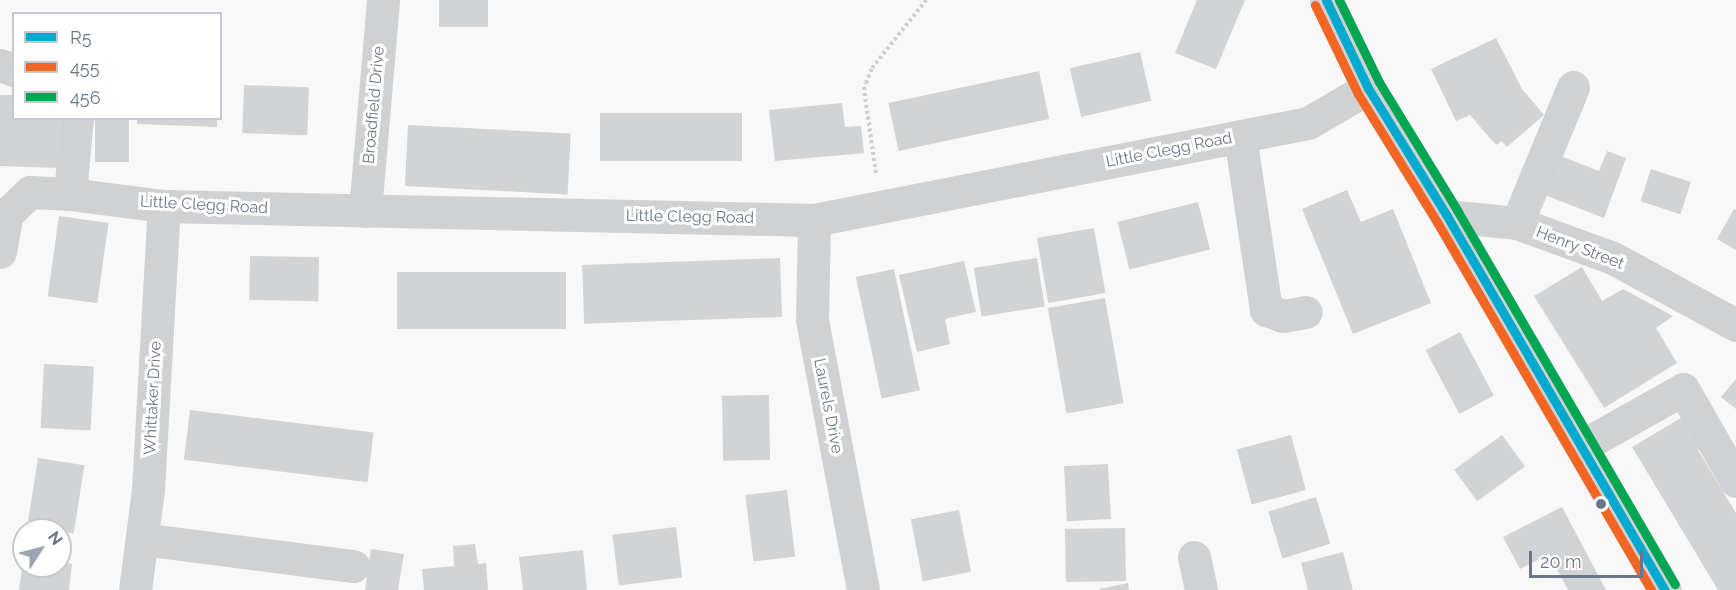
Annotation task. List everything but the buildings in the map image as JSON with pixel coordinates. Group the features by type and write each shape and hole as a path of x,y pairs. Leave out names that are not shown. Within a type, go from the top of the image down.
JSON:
{"street":[{"name":"Broadfield Drive","path":"365,211 383,0"},
{"path":"1326,0 1368,88 1447,216 1665,590"},
{"path":"1517,223 1573,87"},
{"name":"Little Clegg Road","path":"0,252 7,214 30,192 70,194 164,206 814,220 1308,123 1368,88"},
{"path":"70,194 76,120"},
{"path":"1240,136 1266,310 1283,316 1306,312"},
{"name":"Whittaker Drive","path":"135,590 148,490 164,206"},
{"name":"Henry Street","path":"1447,216 1517,223 1613,258 1736,325"},
{"name":"Laurels Drive","path":"814,220 812,320 863,590"},
{"path":"1581,446 1683,389 1736,481"},
{"path":"142,538 353,566"},
{"path":"1194,557 1201,590"}],"path":[{"path":"881,206 864,90 872,68 926,0"}],"transit line":[{"name":"R5","path":"1326,0 1368,88 1447,216 1665,590"},
{"name":"456","path":"1339,0 1379,82 1457,210 1675,584"},
{"name":"455","path":"1315,5 1358,94 1437,222 1651,590"}]}
